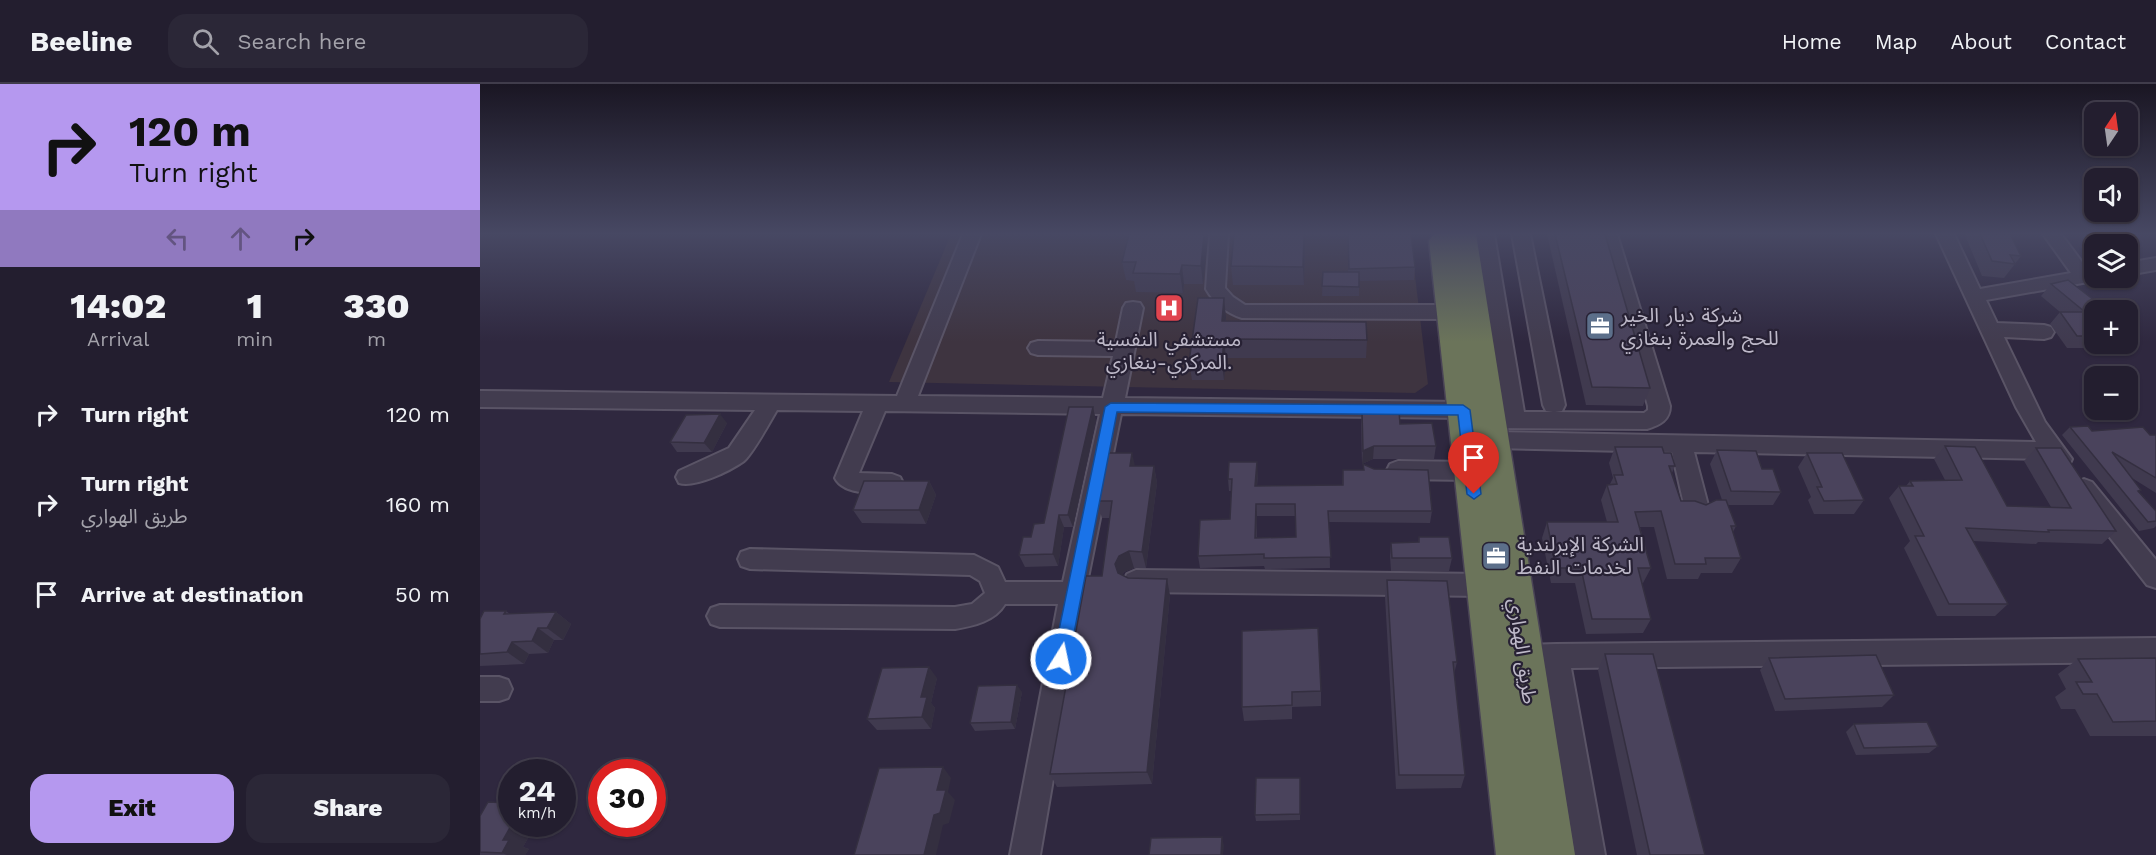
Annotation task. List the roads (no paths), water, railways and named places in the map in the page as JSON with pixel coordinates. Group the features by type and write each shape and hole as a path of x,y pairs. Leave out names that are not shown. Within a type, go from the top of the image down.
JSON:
{"highway":[{"name":"طريق الهواري","path":"1446,270 1451,312 1491,423 1471,471 1518,855"},
{"name":"طريق الهواري","path":"1468,270 1491,423 1540,656 1552,855"}],"street":[{"path":"904,404 958,270"},
{"path":"1216,270 1215,289 1226,302 1242,311 1278,313 1451,312"},
{"path":"1491,270 1495,295 1491,423"},
{"path":"1528,270 1554,405"},
{"path":"480,399 1111,407 1491,423 1647,421 1659,414 1659,406 1619,270"},
{"path":"1962,270 2027,407 2054,451 2156,578"},
{"path":"1975,296 2084,277"},
{"path":"1495,295 1533,296"},
{"path":"1025,855 1073,593 1133,308"},
{"path":"1992,330 2044,332"},
{"path":"1038,348 1124,349"},
{"path":"687,477 737,454 771,403"},
{"path":"877,404 846,478 854,482 915,483"},
{"path":"1491,423 1681,444 2054,451"},
{"path":"1681,444 1697,509"},
{"path":"1373,470 1471,471"},
{"path":"750,559 974,565 989,574 997,593"},
{"path":"1134,580 1486,585"},
{"path":"997,593 1073,593"},
{"path":"720,616 955,618 974,614 989,607 997,593"},
{"path":"1590,855 1540,656 2156,650"}],"place":[{"name":"مستشفي النفسية المركزي-بنغازي.","path":"1169,308"},
{"name":"شركة ديار الخير للحج والعمرة بنغازي","path":"1600,326"},
{"name":"الشركة الإيرلندية لخدمات النفط","path":"1496,556"}]}
